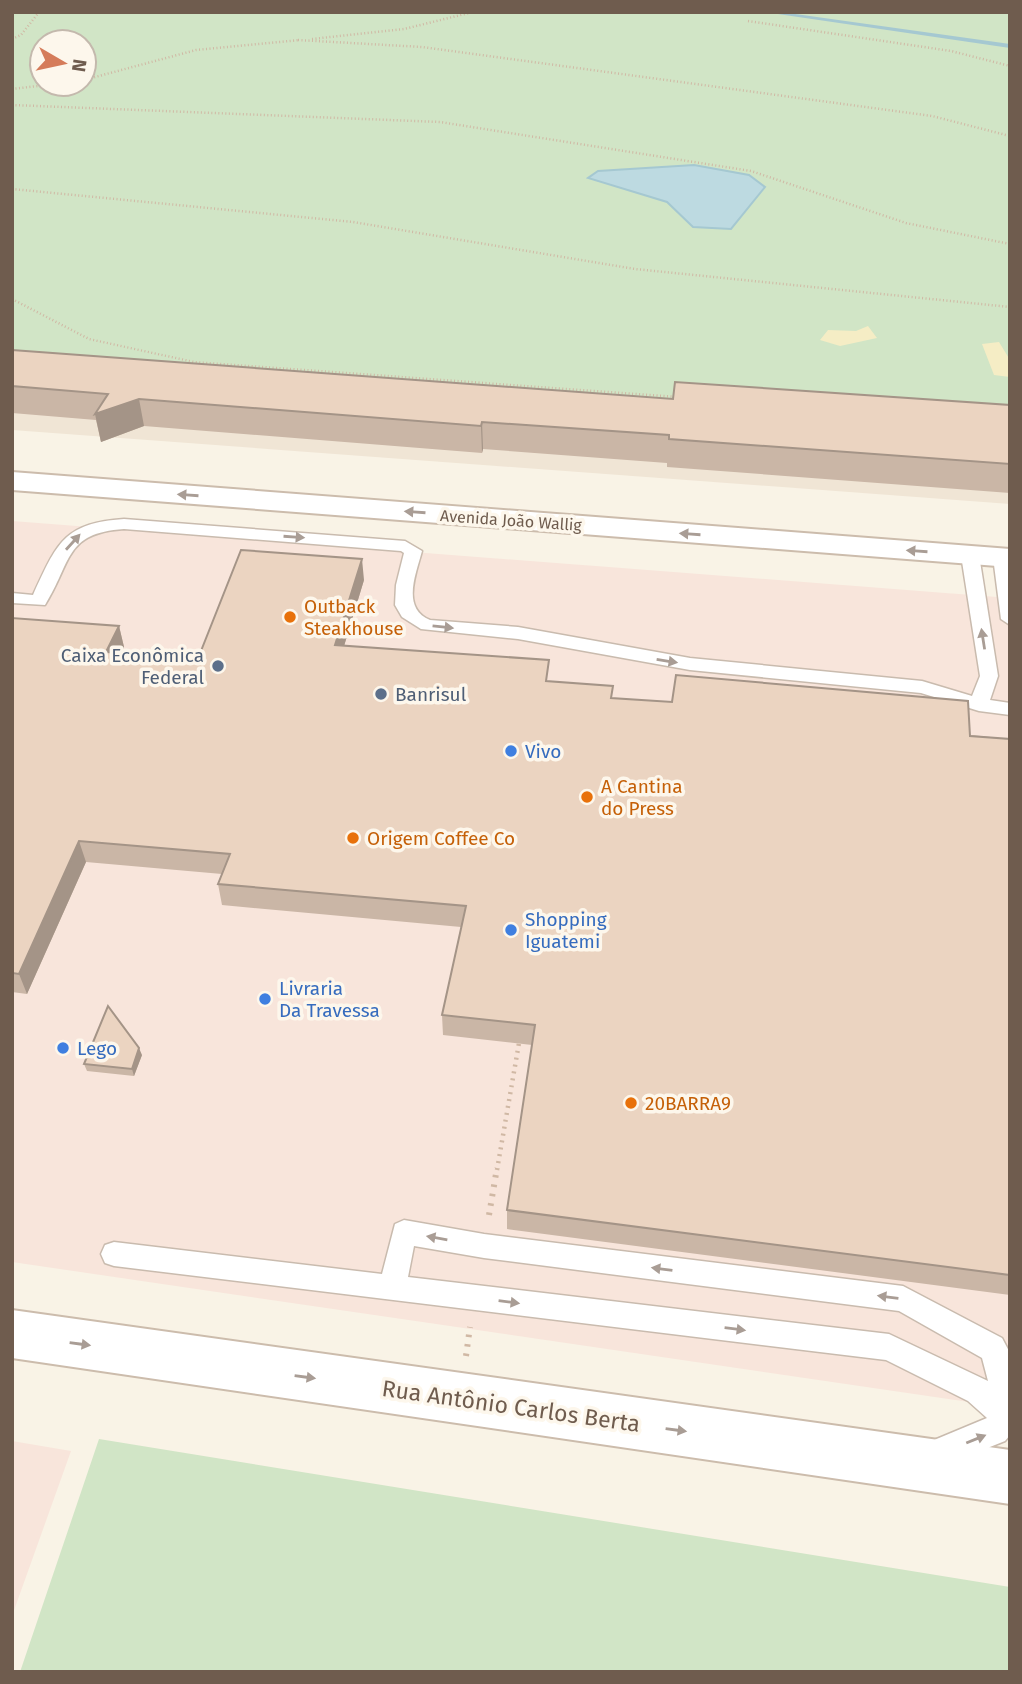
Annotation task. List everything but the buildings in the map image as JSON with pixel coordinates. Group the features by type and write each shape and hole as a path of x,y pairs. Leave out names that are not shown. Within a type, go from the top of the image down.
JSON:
{"main road":[{"name":"Avenida João Wallig","path":"12,481 1006,557"},
{"name":"Rua Antônio Carlos Berta","path":"12,1334 1010,1477"}],"lane":[{"path":"12,598 39,601 62,555 85,529 93,526 124,524 405,546 413,551 403,604 405,614 412,621 518,633 690,664 922,687 979,705 1010,709"},
{"path":"970,555 989,676 979,705"},
{"path":"1006,557 1010,619"},
{"path":"393,1287 404,1232 484,1246 903,1299 992,1348 1000,1363 1008,1417"},
{"path":"114,1254 890,1347 978,1391 1008,1417"},
{"path":"861,1456 941,1452 995,1431 1008,1417"}],"path":[{"path":"12,39 21,35 39,12"},
{"path":"98,76 196,50 404,29 473,12"},
{"path":"748,21 951,51 1010,66"},
{"path":"298,40 436,49 932,116 1010,136"},
{"path":"12,105 440,122 751,171 906,223 1010,244"},
{"path":"12,189 353,222 635,269 1010,307"},
{"path":"12,299 89,339 194,362 678,397"}],"shaded area":[{"path":"12,359 1010,433 1010,504 12,430"},
{"name":"Shopping Iguatemi","path":"12,521 1010,598 1010,1408 12,1262"},
{"path":"12,1441 71,1451 12,1616"}],"green space":[{"path":"12,12 1010,12 1010,433 12,359"},
{"path":"99,1439 1010,1587 1010,1672 20,1672"}],"sand":[{"path":"868,326 877,338 840,346 820,340 828,330 856,331"},
{"path":"999,342 1010,360 1010,377 994,375 982,344"}],"water":[{"path":"694,165 749,175 765,187 731,229 693,227 667,202 588,178 598,171"}],"waterway":[{"path":"774,13 1010,46"}],"place":[{"name":"Outback Steakhouse","path":"290,617"},
{"name":"Caixa Econômica Federal","path":"218,666"},
{"name":"Banrisul","path":"381,694"},
{"name":"Vivo","path":"511,751"},
{"name":"A Cantina do Press","path":"587,797"},
{"name":"Origem Coffee Co","path":"353,838"},
{"name":"Shopping Iguatemi","path":"511,930"},
{"name":"Livraria Da Travessa","path":"265,999"},
{"name":"Lego","path":"63,1048"},
{"name":"20BARRA9","path":"631,1103"}]}
